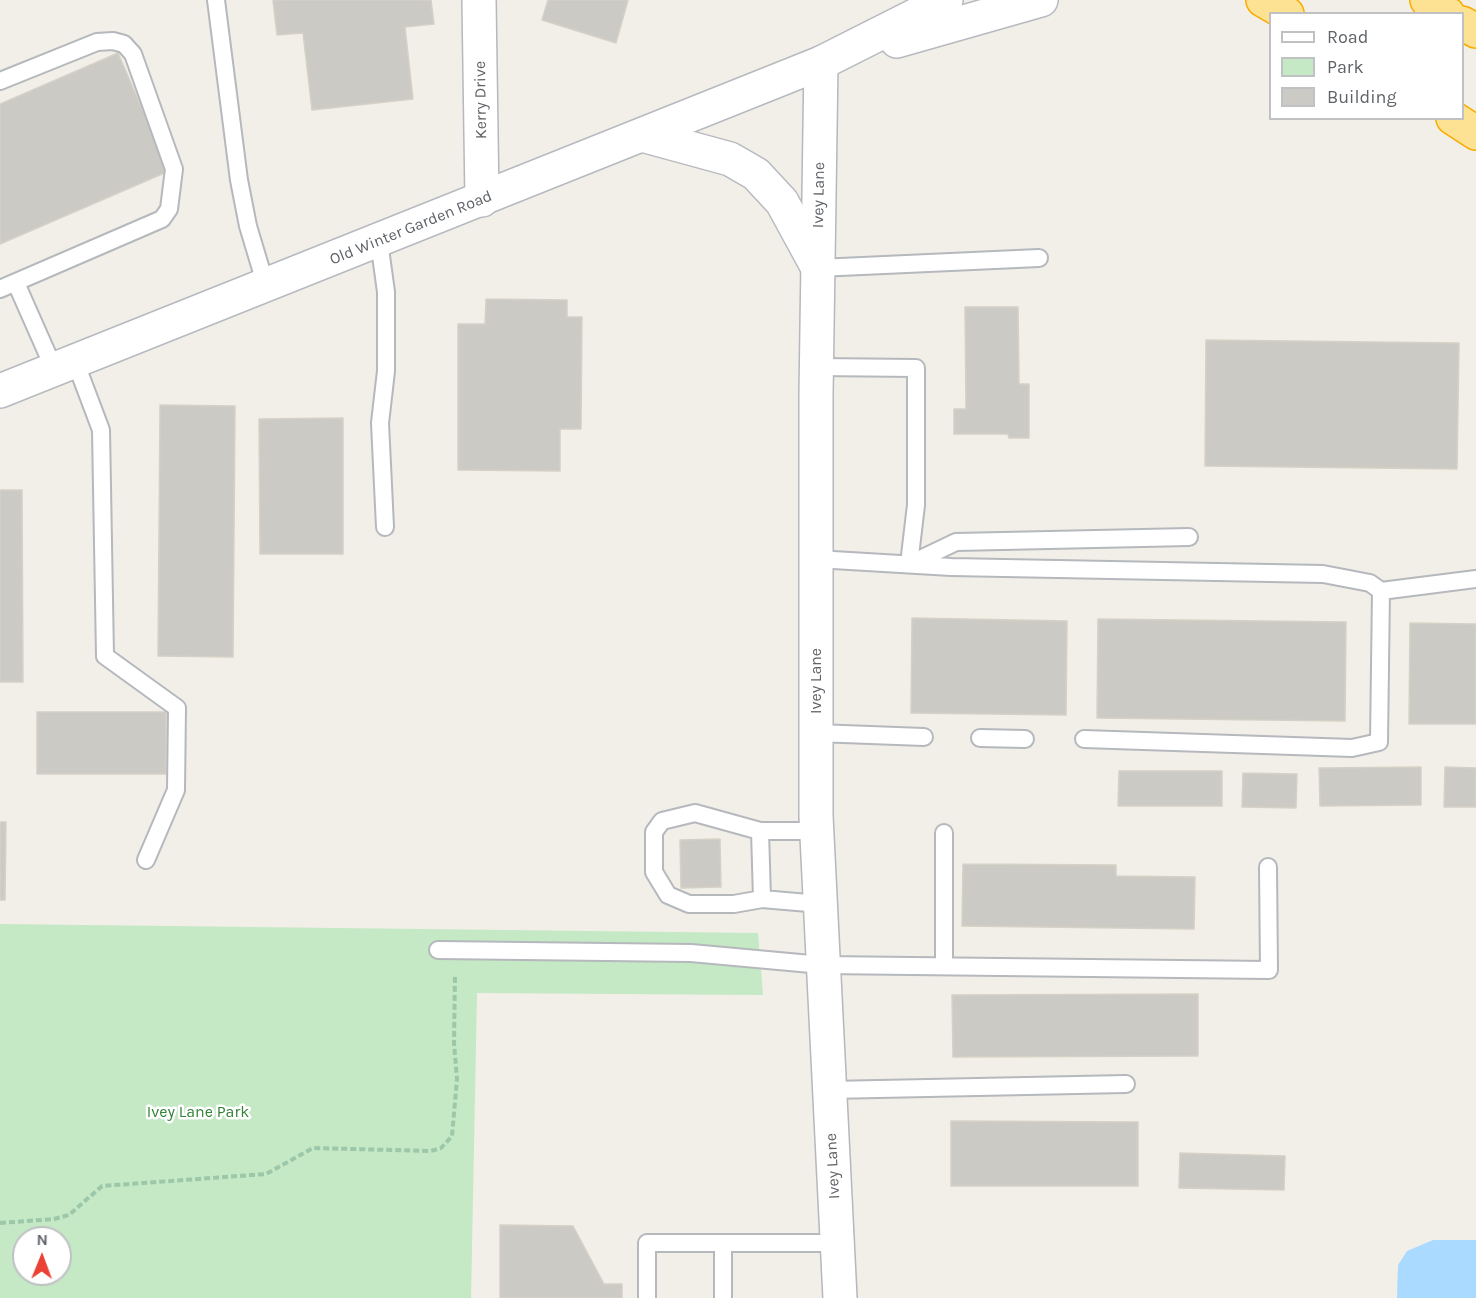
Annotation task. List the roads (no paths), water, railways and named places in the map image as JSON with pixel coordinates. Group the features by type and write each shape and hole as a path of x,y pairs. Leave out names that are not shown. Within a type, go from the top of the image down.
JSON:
{"highway":[{"path":"1426,0 1445,12"},
{"path":"1456,120 1476,133"}],"main road":[{"name":"Kerry Drive","path":"479,0 482,200"},
{"name":"Old Winter Garden Road","path":"0,391 821,63 946,0"},
{"name":"Old Winter Garden Road","path":"821,63 1041,0"},
{"name":"Ivey Lane","path":"821,63 817,367 817,831 840,1298"},
{"path":"642,135 730,159 756,174 782,202 818,268"}],"lane":[{"path":"216,0 239,180 248,225 266,286"},
{"path":"0,81 97,42 124,44 134,54 174,169 169,209 162,219 0,289"},
{"path":"379,241 386,292 386,371 380,423 385,527"},
{"path":"818,268 1039,258"},
{"path":"16,283 101,430 105,656 177,708 176,790 146,860"},
{"path":"817,367 916,368 916,505 909,564"},
{"path":"909,564 956,542 1189,537"},
{"path":"816,559 909,564 1323,574 1370,582 1381,591 1476,579"},
{"path":"1084,739 1352,748 1379,742 1381,591"},
{"path":"816,733 924,737"},
{"path":"980,738 1025,739"},
{"path":"817,831 760,831 695,813 662,820 654,832 654,872 668,895 689,904 734,904 762,899 820,904"},
{"path":"760,831 762,899"},
{"path":"944,833 944,965"},
{"path":"438,950 691,953 822,965 1269,970 1268,867"},
{"path":"829,1090 1126,1084"},
{"path":"647,1298 647,1243 837,1243"},
{"path":"723,1243 723,1298"}],"water":[{"path":"1433,1240 1476,1240 1476,1298 1397,1298 1398,1265 1407,1251"}],"park label":[{"name":"Ivey Lane Park","path":"198,1112"}]}
